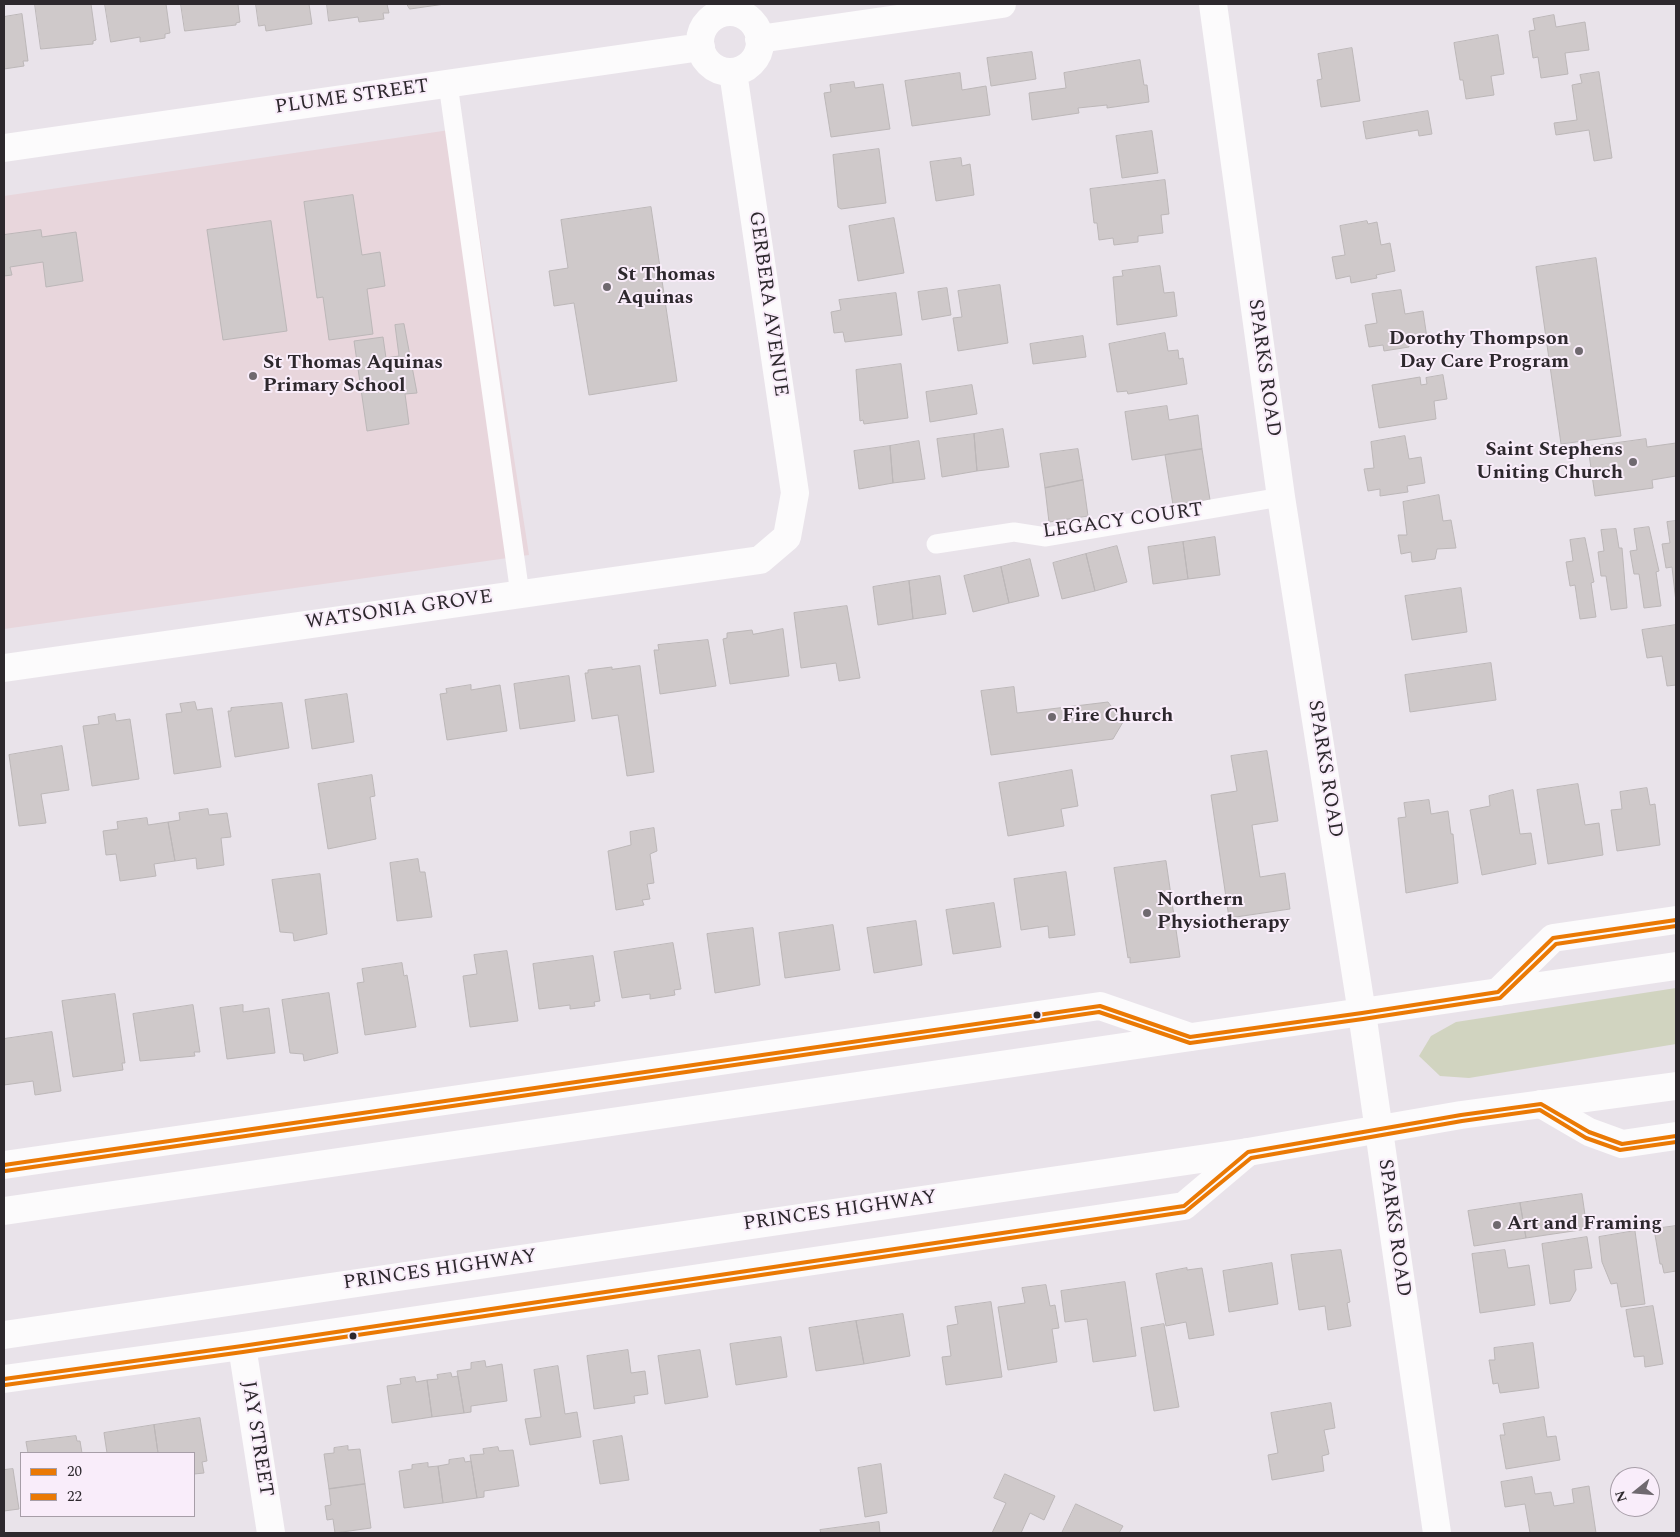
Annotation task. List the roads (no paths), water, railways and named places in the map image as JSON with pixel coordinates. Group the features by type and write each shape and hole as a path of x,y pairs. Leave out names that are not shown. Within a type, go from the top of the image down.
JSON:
{"main road":[{"path":"759,39 1002,4"},
{"name":"SPARKS ROAD","path":"1212,4 1281,497 1362,1013 1437,1533"},
{"path":"725,8 752,22 759,39 756,57 742,69 733,72 716,68 709,63 701,47 703,28 725,8"},
{"name":"PLUME STREET","path":"4,148 701,47"},
{"name":"GERBERA AVENUE","path":"733,72 795,493 787,537"},
{"name":"WATSONIA GROVE","path":"4,668 760,560 787,537"},
{"path":"1498,992 1553,938 1676,920"},
{"path":"4,1211 1676,966"},
{"path":"4,1165 1100,1006 1190,1038"},
{"name":"PRINCES HIGHWAY","path":"4,1335 1248,1152 1379,1129 1541,1104 1676,1086"},
{"path":"1541,1104 1589,1132 1622,1144 1676,1136"},
{"path":"4,1379 242,1346 1184,1206 1248,1152"},
{"name":"JAY STREET","path":"242,1346 271,1533"}],"lane":[{"path":"448,84 520,594"},
{"name":"LEGACY COURT","path":"936,544 1014,532 1046,537 1281,497"}],"place":[{"name":"St Thomas Aquinas","path":"607,287"},
{"name":"Dorothy Thompson Day Care Program","path":"1579,351"},
{"name":"St Thomas Aquinas Primary School","path":"253,376"},
{"name":"Saint Stephens Uniting Church","path":"1633,462"},
{"name":"Fire Church","path":"1052,717"},
{"name":"Northern Physiotherapy","path":"1147,913"},
{"name":"Art and Framing","path":"1497,1225"}]}
